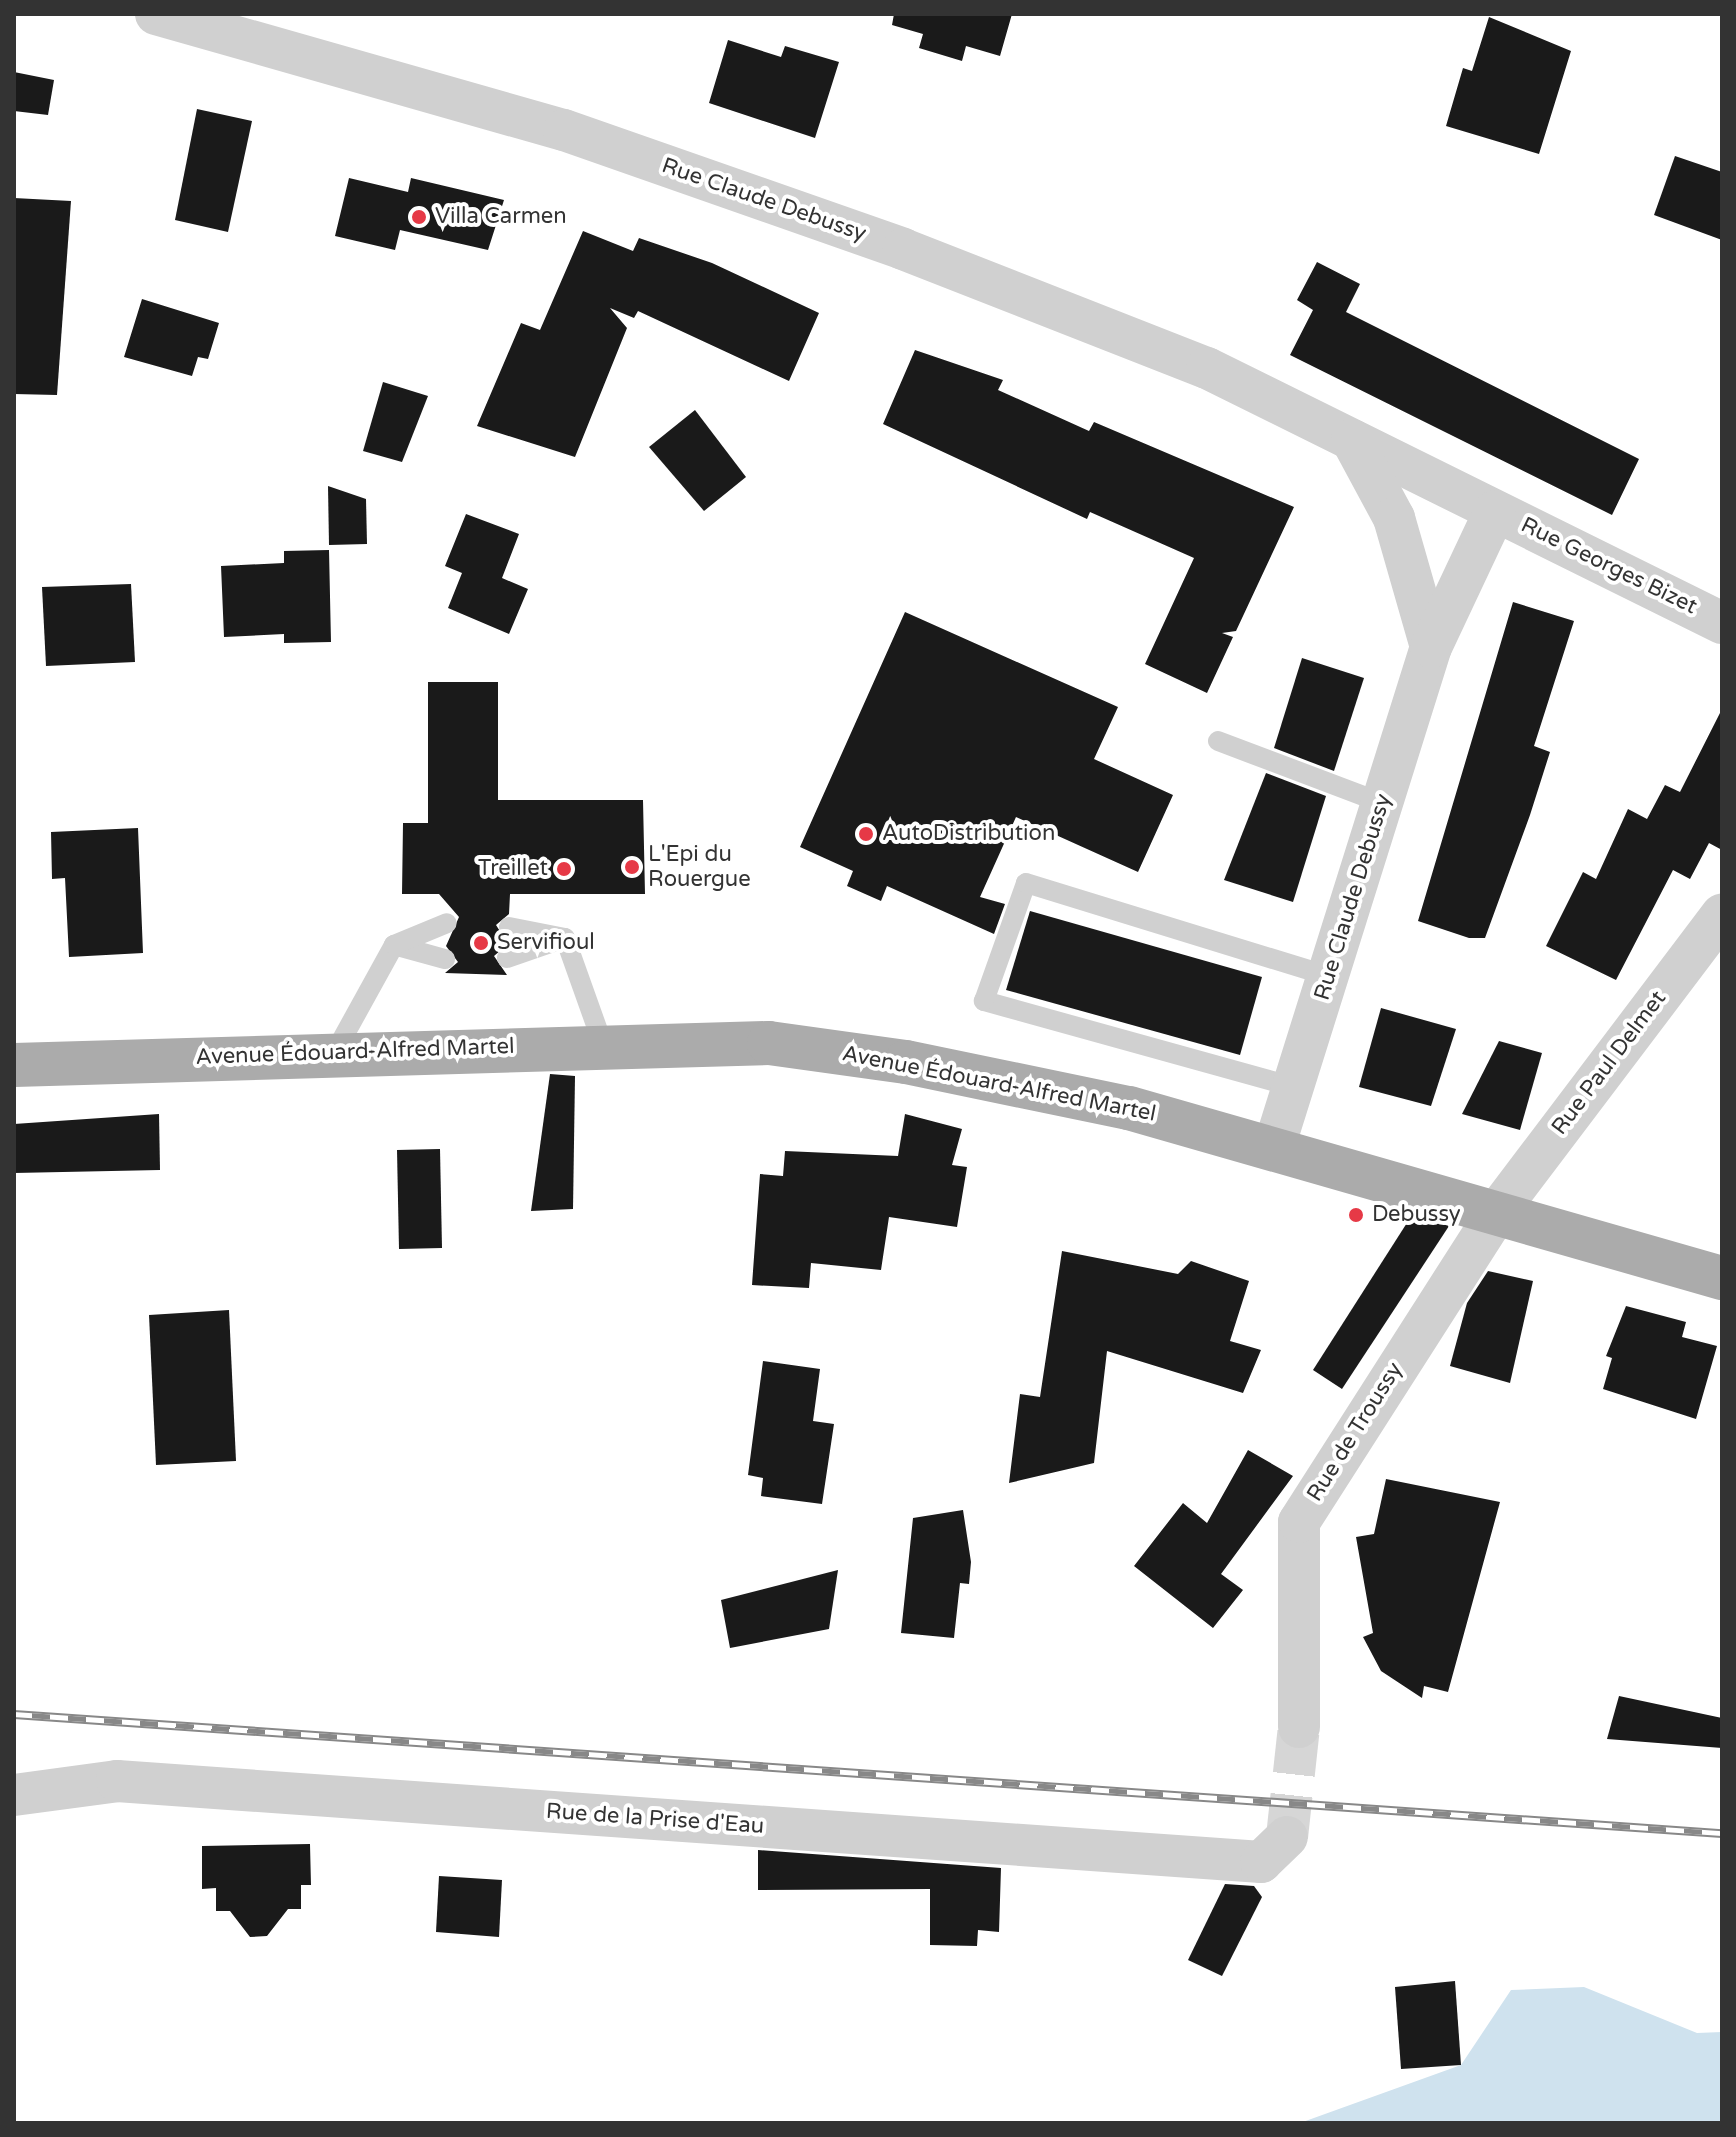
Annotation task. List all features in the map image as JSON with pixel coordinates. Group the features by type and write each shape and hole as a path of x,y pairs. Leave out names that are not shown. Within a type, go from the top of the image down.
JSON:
{"main road":[{"name":"Avenue Édouard-Alfred Martel","path":"14,1065 602,1042 769,1043 906,1062 1129,1108 1721,1276"}],"street":[{"name":"Rue Claude Debussy","path":"156,14 564,130 903,249 1207,368 1495,511 1431,647 1274,1147"},
{"path":"1352,440 1394,518 1431,647"},
{"name":"Rue Georges Bizet","path":"1495,511 1722,623"},
{"name":"Rue Paul Delmet","path":"1497,1212 1722,914"},
{"name":"Rue de Troussy","path":"1299,1727 1299,1522 1497,1212"},
{"name":"Rue de la Prise d'Eau","path":"14,1795 117,1781 1261,1862 1287,1837"}],"lane":[{"path":"1218,741 1382,803"},
{"path":"1294,1087 984,1001 1026,883 1328,976"},
{"path":"335,1052 394,945 447,923"},
{"path":"509,927 565,938"},
{"path":"507,958 565,938"},
{"path":"565,938 602,1042"},
{"path":"394,945 445,959"}],"water":[{"path":"1584,1987 1697,2033 1722,2032 1722,2123 1300,2123 1461,2065 1511,1990"}],"building":[{"path":"894,14 1012,14 1000,56 966,46 962,61 919,48 923,34 892,25"},
{"path":"1489,17 1571,51 1539,154 1446,126 1463,68 1472,71"},
{"path":"728,40 781,57 785,46 839,62 815,138 709,103"},
{"path":"14,72 54,80 48,115 14,111"},
{"path":"197,109 252,121 228,232 175,220"},
{"path":"1675,156 1722,172 1722,240 1654,215"},
{"name":"Villa Carmen","path":"349,178 408,192 411,178 504,200 488,250 400,230 395,250 335,236"},
{"path":"14,198 71,201 57,395 14,394"},
{"path":"583,231 633,251 639,238 712,263 819,313 789,381 638,311 634,318 610,308 627,328 575,457 477,426 521,323 540,330"},
{"path":"1317,262 1360,284 1346,312 1639,459 1612,515 1290,355 1313,310 1297,300"},
{"path":"142,299 219,323 208,359 198,357 192,376 124,357"},
{"path":"915,350 1003,380 998,390 1089,431 1094,422 1294,507 1236,631 1222,633 1233,637 1207,693 1145,664 1194,558 1090,512 1087,519 883,424"},
{"path":"383,382 428,396 402,462 363,451"},
{"path":"695,410 746,477 704,511 649,447"},
{"path":"328,486 366,499 367,544 329,545"},
{"path":"466,514 519,534 502,578 528,589 509,634 448,608 462,573 445,566"},
{"path":"329,550 331,642 284,643 284,634 224,637 221,566 284,563 284,551"},
{"path":"131,584 135,662 46,666 42,587"},
{"path":"1513,602 1574,621 1534,746 1550,752 1530,815 1485,938 1469,938 1418,921"},
{"path":"905,612 1118,707 1094,759 1173,795 1138,872 1016,817 980,897 1005,904 994,934 887,886 881,901 847,886 853,871 800,847"},
{"path":"1302,658 1364,678 1334,771 1274,748"},
{"path":"428,682 498,682 498,800 643,800 645,894 510,894 509,914 496,925 508,944 494,956 507,975 445,973 458,962 446,946 459,917 439,894 402,894 403,823 428,823"},
{"path":"1722,709 1722,850 1709,843 1690,879 1673,870 1616,980 1546,946 1583,872 1596,879 1628,809 1647,819 1665,785 1680,792"},
{"path":"1266,773 1326,796 1293,902 1224,880"},
{"path":"138,828 143,953 69,957 65,878 52,879 51,832"},
{"path":"1030,911 1262,977 1240,1055 1006,990"},
{"path":"1381,1008 1456,1029 1431,1106 1359,1087"},
{"path":"1499,1041 1542,1053 1520,1130 1462,1114"},
{"path":"550,1074 575,1076 573,1209 531,1211"},
{"path":"159,1114 160,1170 14,1173 14,1124"},
{"path":"905,1114 962,1129 952,1165 967,1167 957,1227 889,1217 881,1270 811,1263 809,1288 752,1285 760,1174 783,1176 785,1151 898,1156"},
{"path":"440,1149 442,1248 399,1249 397,1150"},
{"path":"1412,1215 1449,1226 1342,1389 1313,1370"},
{"path":"1062,1251 1178,1274 1191,1261 1249,1281 1230,1341 1261,1350 1243,1393 1107,1351 1094,1463 1009,1483 1020,1394 1040,1397"},
{"path":"1488,1271 1533,1281 1510,1383 1450,1366 1467,1303"},
{"path":"1626,1306 1686,1322 1682,1337 1717,1346 1696,1419 1603,1389 1612,1358 1606,1356"},
{"path":"229,1310 236,1461 156,1465 149,1315"},
{"path":"763,1361 820,1369 813,1421 834,1424 822,1504 761,1496 763,1478 748,1475"},
{"path":"1248,1450 1293,1476 1221,1574 1243,1590 1213,1628 1134,1566 1183,1503 1207,1523"},
{"path":"1386,1479 1500,1502 1448,1692 1424,1686 1422,1698 1381,1671 1363,1637 1373,1633 1356,1537 1374,1534"},
{"path":"963,1510 971,1562 969,1584 960,1583 954,1638 901,1633 913,1518"},
{"path":"838,1570 829,1629 730,1648 721,1600"},
{"path":"1619,1696 1722,1718 1722,1748 1607,1739"},
{"path":"310,1844 311,1885 301,1885 301,1909 288,1909 267,1936 250,1937 230,1911 216,1911 216,1888 202,1889 202,1846"},
{"path":"758,1850 1001,1868 999,1932 978,1930 977,1946 930,1945 930,1889 758,1890"},
{"path":"439,1876 502,1880 499,1937 436,1932"},
{"path":"1225,1884 1254,1886 1262,1897 1222,1976 1188,1960"},
{"path":"1455,1981 1461,2065 1401,2069 1395,1987"}],"tunnel":[{"path":"1287,1837 1299,1727"}],"railway":[{"path":"14,1714 1722,1833"}],"place":[{"name":"Villa Carmen","path":"419,217"},
{"name":"AutoDistribution","path":"866,834"},
{"name":"L'Epi du Rouergue","path":"632,867"},
{"name":"Treillet","path":"564,869"},
{"name":"Servifioul","path":"481,943"},
{"name":"Debussy","path":"1356,1215"}]}
